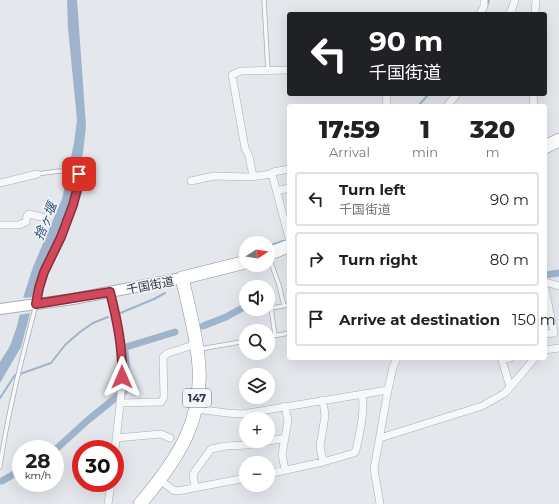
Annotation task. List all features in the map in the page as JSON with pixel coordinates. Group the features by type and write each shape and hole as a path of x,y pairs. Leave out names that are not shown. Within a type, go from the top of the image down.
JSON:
{"highway":[{"path":"547,146 559,140"},
{"path":"275,251 287,247"},
{"path":"182,278 239,264"},
{"name":"147","path":"140,504 160,480 182,448 196,409 199,381 197,347 182,278"}],"main road":[{"name":"千国街道","path":"0,308 35,305 182,278"}],"street":[{"path":"481,12 484,6 484,0"},
{"path":"511,12 515,0"},
{"path":"536,0 536,12"},
{"path":"253,176 249,156 245,148 232,75 241,71 287,70"},
{"path":"449,104 456,96"},
{"path":"191,181 214,176 253,176 272,174 273,172 287,169"},
{"path":"0,183 37,174"},
{"path":"272,174 287,230"},
{"path":"277,191 287,188"},
{"path":"0,225 19,225 26,222 29,214 42,217"},
{"path":"547,283 559,286"},
{"path":"110,292 122,353 121,403 116,438 161,434 170,438"},
{"path":"547,298 554,333 547,334"},
{"path":"121,403 161,402 164,396 163,357 168,353 197,347"},
{"path":"547,350 559,348"},
{"path":"380,504 374,469 388,390 396,360"},
{"path":"502,360 510,387"},
{"path":"380,438 482,406 505,393 533,360"},
{"path":"196,409 242,414 388,390"},
{"path":"275,472 323,462 351,454 356,450 363,413 362,394"},
{"path":"323,400 326,416 320,446 323,462"},
{"path":"285,406 288,421 282,454 285,470"},
{"path":"195,488 193,474 211,449 226,446 248,446 285,438"},
{"path":"160,480 173,490 178,491 239,479"},
{"path":"108,504 110,492"}],"lane":[{"path":"264,0 268,71"},
{"path":"0,467 17,377 39,288 44,272 61,237 73,205 81,175 66,172 37,174"},
{"path":"274,272 284,306"},
{"path":"273,324 270,308 287,305"},
{"path":"275,335 287,333"},
{"path":"197,347 239,342"}],"water":[{"path":"67,0 77,0 86,126 83,153 67,215 39,280 21,347 0,383 0,362 10,346 33,267 62,199 74,143 77,120 68,28"}],"pier":[{"path":"36,297 31,313 18,315 22,298"}],"waterway":[{"path":"487,7 489,0"},
{"path":"420,104 427,96"},
{"path":"275,244 283,241"},
{"path":"547,275 559,273"},
{"path":"118,314 165,293"},
{"path":"203,326 226,317 239,310"},
{"path":"20,374 51,363 65,345 80,332 93,323 108,317"},
{"path":"123,393 127,379 126,347 175,332"},
{"path":"0,398 15,375"},
{"path":"64,442 119,395"},
{"path":"2,481 12,475"}],"route":[{"path":"79,174 81,175 76,196 61,237 44,272 36,304 58,302 110,292 122,353 122,377"}],"water label":[{"name":"捨ヶ堰","path":"45,221"}]}
